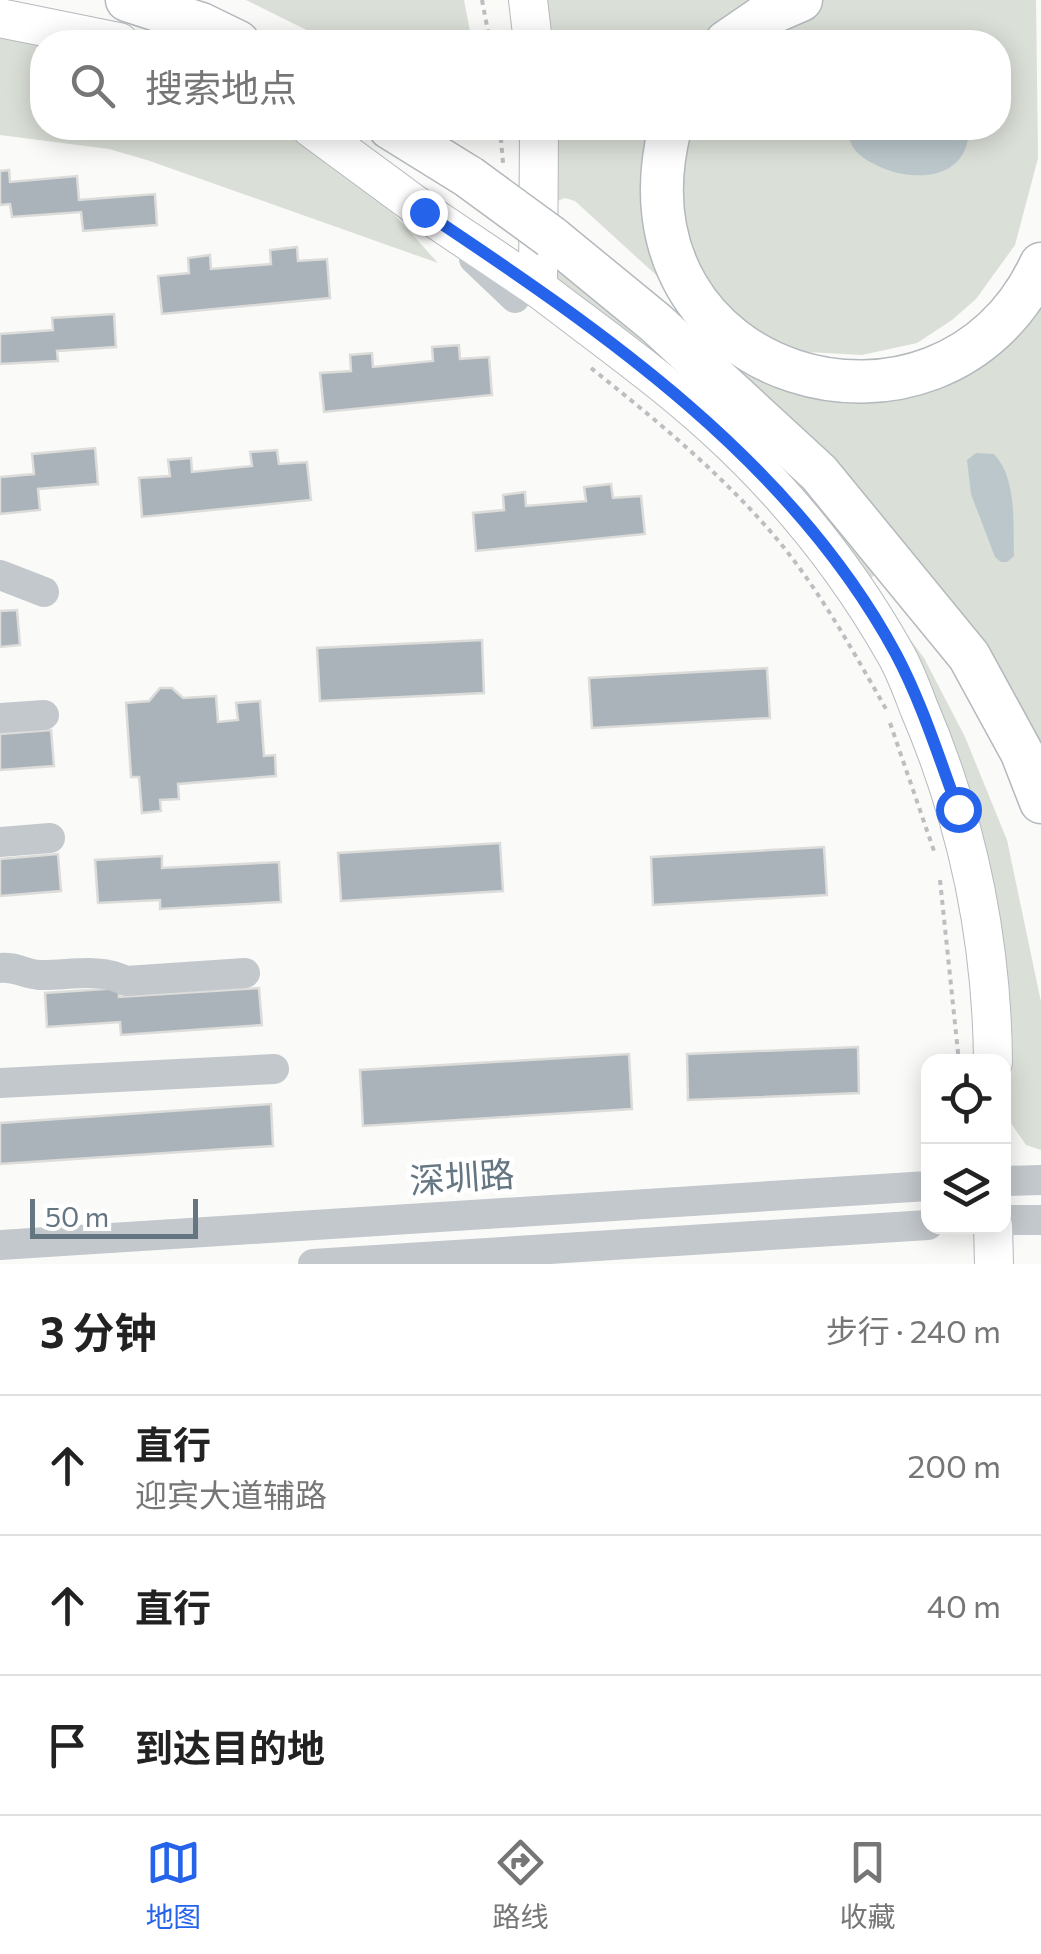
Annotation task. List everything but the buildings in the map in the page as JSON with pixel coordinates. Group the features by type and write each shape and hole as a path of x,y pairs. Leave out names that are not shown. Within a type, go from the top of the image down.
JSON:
{"highway":[{"path":"128,0 213,30"},
{"path":"744,30 801,0"},
{"path":"416,140 486,172 551,238 656,323 819,472 969,656 1022,753 1041,802"},
{"path":"667,140 662,173 664,218 680,276 702,311 730,338 758,358 796,373 877,382 937,368 990,335 1027,295 1041,264"}],"main road":[{"path":"528,0 532,30"},
{"path":"0,18 60,30"},
{"path":"327,140 526,293 716,429 772,484 842,569 897,655 958,809 982,920 992,1054"},
{"path":"526,293 538,140"},
{"path":"993,1234 994,1264"}],"street":[{"path":"0,575 44,592"},
{"path":"0,718 44,714"},
{"path":"0,842 50,838"},
{"path":"0,968 34,975 112,974 126,980 244,973"},
{"path":"0,1083 274,1069"},
{"path":"1011,1181 1041,1180"},
{"name":"深圳路","path":"0,1244 921,1186"},
{"path":"1011,1220 1041,1220"},
{"path":"313,1264 622,1254 921,1226"}],"path":[{"path":"482,0 488,30"},
{"path":"486,172 496,140"},
{"path":"588,366 671,433 764,523 834,616 886,710 939,867 959,1054"}],"shaded area":[{"path":"246,0 464,0 470,30 307,30"},
{"path":"534,0 1036,0 1038,158 1015,245 976,299 917,343 862,355 736,348 575,201 565,198 547,205 545,140 1011,140 1011,30 537,30"},
{"path":"0,35 30,40 30,139 0,135"},
{"path":"39,140 300,140 373,191 438,263 147,160 109,149"},
{"path":"850,140 967,140 957,162 927,175 909,175 874,164"},
{"path":"545,259 743,426 877,573 867,581 924,658 965,737 1007,840 1041,1002 1041,1150 1026,1145 1011,1123 1011,1054 1001,1054 991,913 863,583 549,285"},
{"path":"1041,283 1041,767 720,363 734,357 874,390"},
{"path":"976,453 994,454 1007,476 1014,556 1007,562 995,557 971,494 967,460"}],"route":[{"path":"424,212 538,288 659,382 716,429 772,484 842,569 897,655 958,809"}]}
